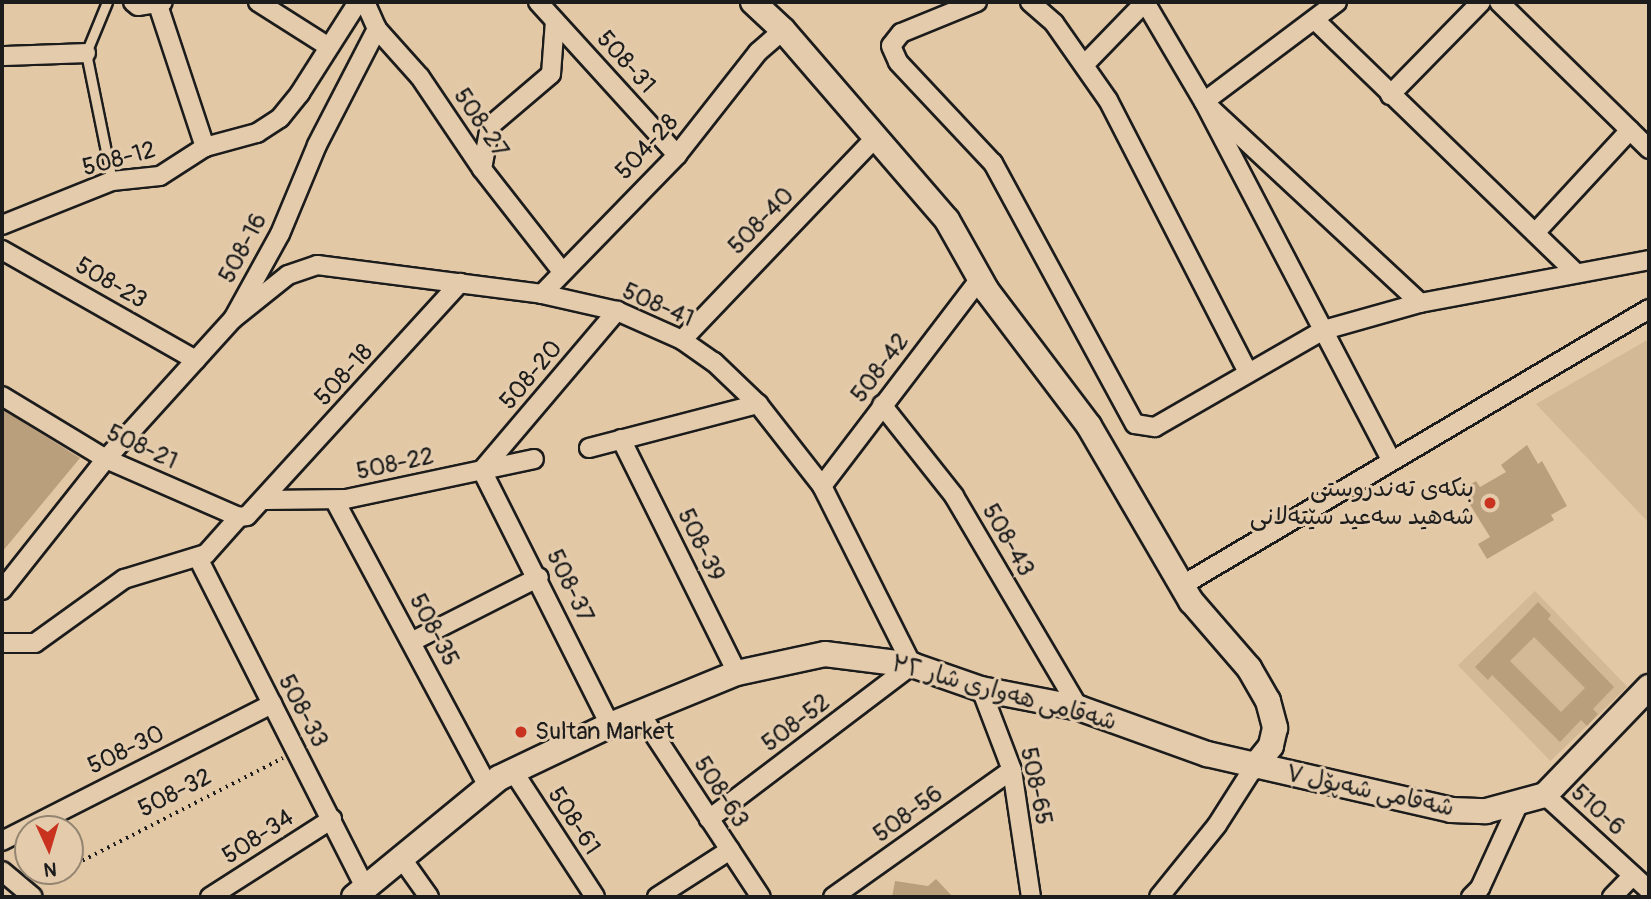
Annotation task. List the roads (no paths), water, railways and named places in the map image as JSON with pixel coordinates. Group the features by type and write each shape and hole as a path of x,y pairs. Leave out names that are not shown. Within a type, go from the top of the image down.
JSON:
{"street":[{"name":"508-12","path":"2,225 112,181 160,176 205,147 257,133 280,118 358,2"},
{"name":"508-27","path":"365,2 377,29 420,77 482,169 561,270"},
{"name":"508-31","path":"538,2 677,155"},
{"path":"753,2 783,30 877,136 954,230 979,280 1089,426 1181,586 1249,668 1268,701 1274,737 1217,825 1159,897"},
{"path":"977,2 901,33 891,46 898,62 993,163 1135,424 1155,427 1247,370 1324,330 1420,303 1649,260"},
{"path":"1030,2 1054,23 1085,64 1247,370"},
{"path":"1085,64 1145,2 1204,102 1391,459"},
{"path":"1204,102 1337,2"},
{"path":"1390,95 1481,2"},
{"path":"1499,2 1649,149"},
{"path":"136,4 160,3 205,147"},
{"path":"262,4 329,47"},
{"path":"1315,20 1576,273"},
{"path":"482,169 489,126 551,74 555,21"},
{"name":"508-16","path":"2,590 107,459 233,319 280,234 317,145 377,29"},
{"name":"504-28","path":"542,294 561,270 677,155 758,52 783,30"},
{"path":"2,56 86,52"},
{"path":"1204,102 1420,303"},
{"path":"1535,233 1630,130"},
{"name":"508-40","path":"682,340 877,136"},
{"name":"508-23","path":"2,250 196,360"},
{"name":"508-41","path":"233,319 288,275 309,266 542,294 617,311 682,340 714,362 758,404 822,486 912,665"},
{"name":"508-42","path":"822,486 979,280"},
{"name":"508-18","path":"265,500 460,283"},
{"path":"1181,586 1391,459 1649,309"},
{"name":"508-20","path":"482,470 617,311"},
{"name":"508-21","path":"2,396 107,459 239,517"},
{"path":"589,448 758,404"},
{"name":"508-43","path":"882,405 954,496 1079,708"},
{"name":"508-39","path":"621,439 737,673"},
{"name":"508-22","path":"265,500 335,501 534,459"},
{"name":"508-37","path":"482,470 540,577 610,725"},
{"path":"2,643 35,643 124,579 198,558 213,549 239,517 250,514 265,500"},
{"name":"508-35","path":"335,501 487,785"},
{"name":"508-33","path":"198,558 332,819 359,892"},
{"path":"412,641 540,577"},
{"name":"شەقامی هەواری شار ٣٢","path":"359,892 487,785 513,771 610,725 737,673 824,654 912,665 981,689 1079,708 1254,767"},
{"name":"508-52","path":"709,819 912,665"},
{"name":"508-65","path":"981,689 1012,770 1031,897"},
{"name":"شەقامی شەپۆل ٧","path":"1254,767 1451,810 1518,805 1545,795 1645,699"},
{"name":"508-30","path":"2,841 272,704"},
{"name":"508-63","path":"640,713 761,897"},
{"name":"508-56","path":"833,897 1012,770"},
{"name":"508-61","path":"513,771 595,897"},
{"name":"510-6","path":"1545,795 1649,890"},
{"path":"1471,897 1480,888 1518,805"},
{"name":"508-34","path":"210,897 332,819"},
{"path":"657,897 730,850"},
{"path":"400,856 429,897"},
{"path":"2,872 25,895"},
{"path":"1612,897 1633,875"}],"lane":[{"path":"107,2 86,52 112,181"}],"place":[{"name":"بنکەی تەندروستی شەهید سەعید سێتەلانی","path":"1490,503"},
{"name":"Sultan Market","path":"521,732"}]}
